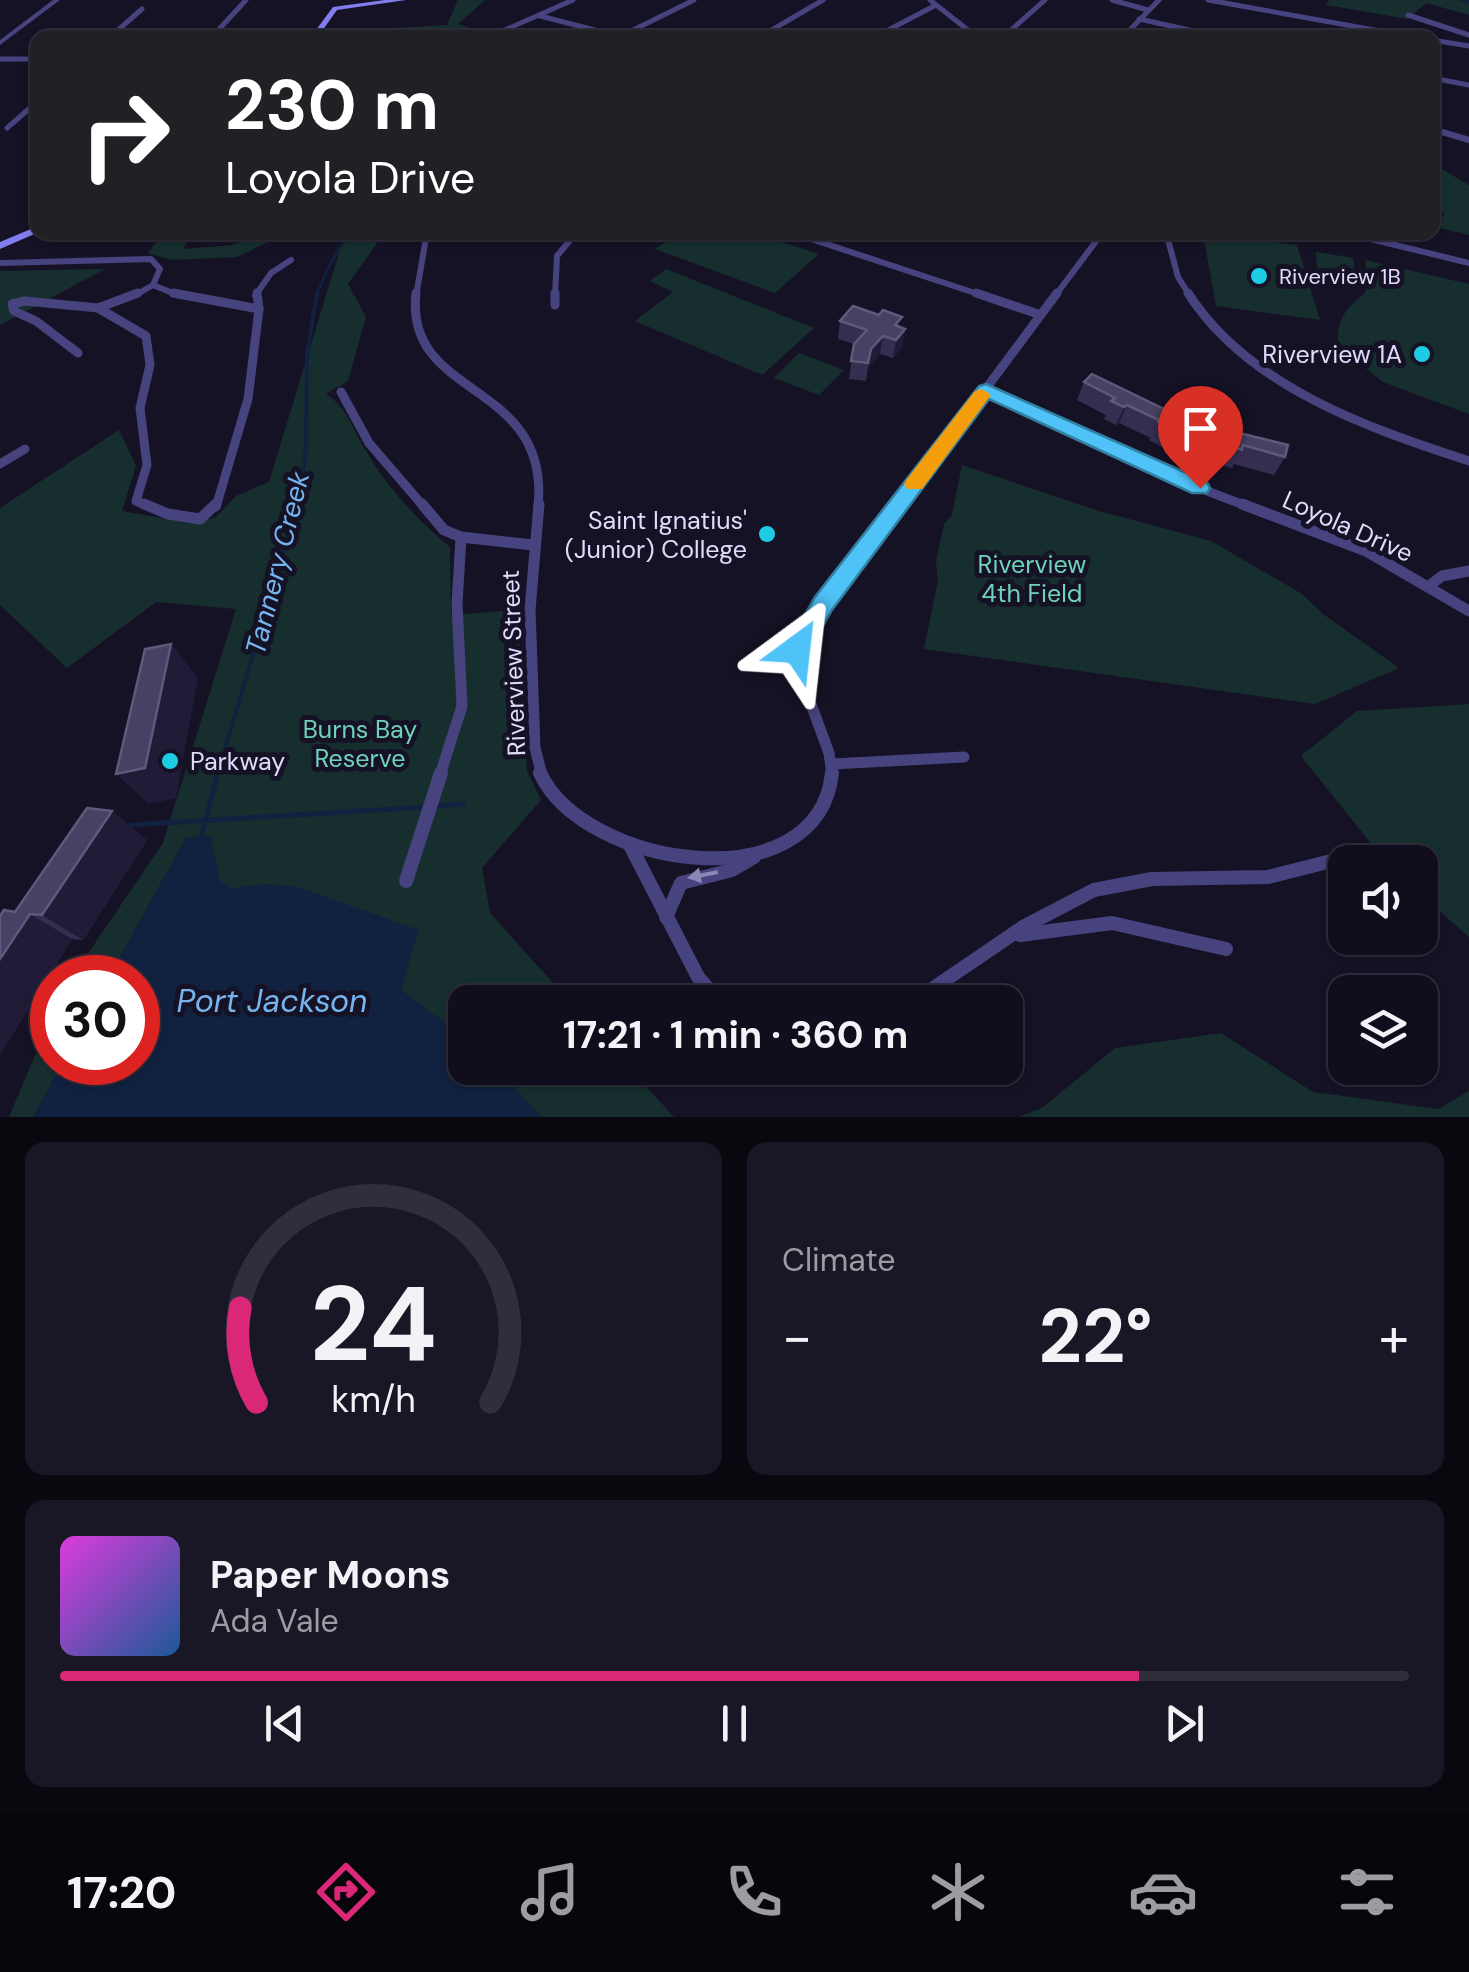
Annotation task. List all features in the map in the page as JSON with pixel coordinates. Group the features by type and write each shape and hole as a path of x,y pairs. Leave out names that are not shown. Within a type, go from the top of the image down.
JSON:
{"main road":[{"path":"319,30 337,4 403,0"},
{"path":"0,246 30,233"}],"street":[{"path":"0,42 57,0"},
{"path":"506,30 573,0"},
{"path":"636,30 694,0"},
{"path":"772,30 823,0"},
{"path":"1011,30 1045,0"},
{"path":"1112,0 1148,10"},
{"path":"1129,30 1159,0"},
{"path":"1208,0 1376,30"},
{"path":"1266,10 1272,0"},
{"path":"218,30 244,2"},
{"path":"886,30 933,3 968,30"},
{"path":"118,30 142,9"},
{"path":"1408,15 1469,35"},
{"path":"539,16 594,30"},
{"path":"1139,19 1189,30"},
{"path":"1440,41 1469,46"},
{"path":"0,59 30,58"},
{"path":"1440,80 1469,85"},
{"path":"8,128 30,108"},
{"path":"1440,131 1469,140"},
{"name":"Riverview Street","path":"427,240 416,330 424,346 508,415 531,445 539,464 530,622 540,772 558,798 586,821 630,845 692,857 734,857 763,851"},
{"path":"556,306 554,258 567,240"},
{"path":"814,240 1041,315"},
{"path":"964,757 832,764 801,675 800,639 1097,240"},
{"path":"1167,240 1174,276 1186,296 1206,320 1248,357 1343,413 1392,435 1469,461"},
{"path":"1377,240 1469,263"},
{"path":"0,263 140,259 156,262 160,269 154,285 127,300 98,308 25,301 12,304 14,311 36,321 78,353"},
{"path":"98,308 146,336 150,364 140,408 147,465 136,501 185,518 200,518 215,509 242,424 259,308 256,296 271,273 291,260"},
{"path":"154,285 200,304 259,308"},
{"name":"Loyola Drive","path":"986,390 1173,478 1366,551 1469,611"},
{"path":"341,392 369,443 444,530 461,537 533,545"},
{"path":"0,464 25,450"},
{"path":"406,881 462,706 457,604 461,537"},
{"path":"1429,586 1442,576 1469,570"},
{"name":"Riverview Street","path":"666,919 674,888 682,881 731,870 797,836 818,815 830,792 832,764"},
{"path":"630,845 666,919 705,985"},
{"path":"939,985 1046,913 1096,889 1170,878 1255,878 1328,864"},
{"path":"1014,936 1112,922 1226,949"}],"green space":[{"path":"458,0 485,0 458,24 477,30 372,30 373,29 447,25"},
{"path":"1329,0 1469,0 1469,15 1426,3 1408,19 1326,5"},
{"path":"1440,168 1469,185 1469,235 1440,228 1444,213 1440,210"},
{"path":"158,240 188,240 183,249 272,240 237,257 172,260 148,253"},
{"name":"Burns Bay Reserve","path":"343,240 379,240 348,284 366,317 348,381 326,394 345,413 393,490 450,547 451,615 518,610 527,771 541,800 482,868 490,913 555,985 448,985 448,1025 245,888 231,888 220,882 210,836 186,838 121,955 87,955 163,843 236,609 156,602 67,668 0,605 0,508 119,430 136,466 122,511 188,523 215,518 236,496 269,482"},
{"path":"668,240 776,240 819,254 775,293 655,249"},
{"name":"Riverview 1B","path":"1204,240 1297,245 1320,320 1216,306"},
{"path":"1316,252 1353,258 1356,285 1318,278"},
{"path":"1366,260 1469,284 1469,414 1383,382 1338,345 1344,314 1366,292"},
{"path":"105,269 0,325 0,271"},
{"path":"666,269 814,328 762,375 635,321 673,292 650,281"},
{"path":"799,353 844,370 819,395 774,378"},
{"name":"Riverview 4th Field","path":"962,465 1099,511 1211,541 1302,594 1323,614 1399,668 1315,704 924,649 938,580 936,561 944,524 952,515"},
{"path":"1469,704 1469,937 1438,910 1438,845 1372,845 1301,756 1357,711"},
{"path":"1221,1033 1313,1092 1438,1109 1469,1091 1469,1117 1018,1117 1042,1108 1115,1048"},
{"path":"30,1068 30,1085 51,1085 33,1117 9,1117"},
{"path":"511,1085 645,1085 674,1117 541,1117"}],"water":[{"name":"Port Jackson","path":"210,836 220,881 231,888 268,884 298,887 419,930 401,990 448,1025 448,1085 511,1085 541,1117 33,1117 51,1085 160,1085 160,955 121,955 186,838"}],"building":[{"path":"853,306 879,315 883,310 902,317 895,325 905,329 896,340 883,336 871,349 868,363 851,361 854,344 867,330 840,321"},
{"path":"1092,374 1164,409 1168,404 1200,416 1199,423 1288,445 1285,457 1243,445 1242,450 1225,445 1226,442 1175,431 1127,405 1111,401 1115,398 1084,382"},
{"path":"171,644 145,768 116,774 145,649"},
{"path":"87,808 112,811 42,915 30,914 0,959 0,916 4,910 15,912"}],"waterway":[{"path":"1460,0 1469,2"},
{"name":"Tannery Creek","path":"317,294 345,240"},
{"name":"Tannery Creek","path":"217,775 300,498 306,448 307,354 317,294"},
{"name":"Tannery Creek","path":"205,820 218,773"},
{"path":"435,806 463,804"},
{"path":"205,820 426,807"},
{"path":"131,825 205,820"},
{"name":"Tannery Creek","path":"201,837 205,820"}],"slow traffic":[{"path":"915,484 982,395"}],"place":[{"name":"Riverview 1B","path":"1259,276"},
{"name":"Riverview 1A","path":"1422,354"},
{"name":"Saint Ignatius' (Junior) College","path":"767,534"},
{"name":"Parkway","path":"170,761"}],"route":[{"path":"797,649 824,604 986,390 1200,488"}]}
